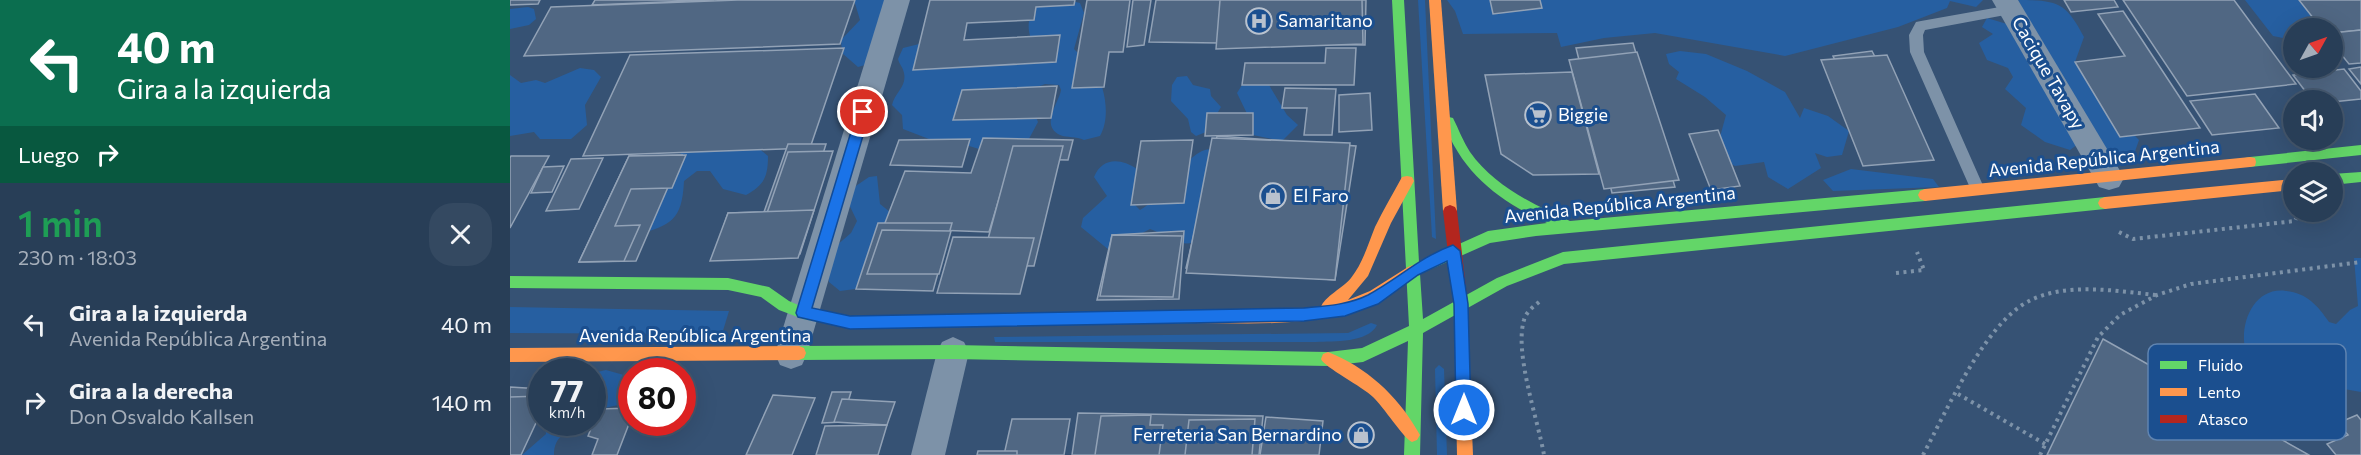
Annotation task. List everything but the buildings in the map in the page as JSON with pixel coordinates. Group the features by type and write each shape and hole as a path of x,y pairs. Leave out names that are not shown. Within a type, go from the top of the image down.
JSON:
{"main road":[{"path":"1398,0 1416,330 1412,455"},
{"path":"1435,0 1453,251 1461,304 1465,455"},
{"path":"1442,106 1460,150 1478,171 1535,212 1567,226"},
{"name":"Avenida República Argentina","path":"510,282 728,284 764,291 784,306 803,313 850,322 1314,314 1345,310 1373,300 1413,271 1488,237 1567,226 2109,178 2361,150"},
{"path":"2343,179 2361,177"},
{"path":"1314,314 1344,298 1361,280 1373,257 1382,228 1407,181"},
{"name":"Avenida República Argentina","path":"510,355 954,352 1329,359 1363,354 1416,330 1502,282 1563,258 2283,185"},
{"path":"1497,301 1544,264"},
{"path":"1463,367 1478,324"},
{"path":"1329,359 1361,375 1388,396 1412,435"}],"street":[{"path":"791,354 897,0"},
{"name":"Cacique Tavapy","path":"2008,5 2109,178"},
{"path":"928,455 954,352"}],"lane":[{"path":"1978,190 1917,52 1916,35 1921,26 2008,5"}],"path":[{"path":"2117,231 2133,239 2286,222"},
{"path":"1896,273 1924,270 1917,251 1928,250"},
{"path":"2040,455 2098,338 2120,315 2157,295 2192,284 2361,262"},
{"path":"1923,455 1990,338 2027,302 2084,289 2157,295"},
{"path":"1543,300 1524,318 1521,340 1541,428 1544,455"},
{"path":"1958,394 2045,444"}],"shaded area":[{"path":"854,0 899,0 886,59 858,67 842,53 841,40 860,20"},
{"path":"1067,0 1080,3 1084,13 1074,49 1092,65 1104,93 1106,111 1100,136 1084,140 1063,136 1054,131 1051,125 1052,113 1061,90 1059,85 1045,84 1025,92 1038,122 1024,148 984,147 979,149 966,145 929,147 929,139 903,129 902,115 892,105 904,82 903,71 898,59 903,48 919,44 930,46 1031,39 1029,20 1039,3"},
{"path":"1418,0 1425,0 1436,239 1432,237"},
{"path":"1447,0 1983,0 1976,7 1950,1 1947,8 1898,27 1785,56 1655,33 1604,38 1561,47 1557,33 1463,34 1455,11"},
{"path":"2018,0 2051,2 2059,5 2072,16 2084,37 2075,62 2101,89 2111,111 2139,140 2132,160 2095,154"},
{"path":"2245,0 2305,0 2311,6 2312,18 2283,18 2283,38 2273,36"},
{"path":"528,7 534,9 536,19 529,25 510,29 510,9"},
{"path":"1987,18 2007,24 2082,141 2070,150 2045,142 2021,125 2026,108 2005,89 2013,77 2008,68 1987,60 1979,43 1993,34 1982,27"},
{"path":"1680,51 1706,54 1747,71 1785,92 1800,118 1804,108 1828,116 1849,131 1842,155 1827,157 1815,153 1821,168 1788,189 1768,177 1764,162 1735,166 1715,155 1726,115 1705,97 1676,79 1679,72 1669,64 1666,54"},
{"path":"580,68 594,70 601,77 585,105 587,125 571,139 540,139 534,132 510,136 510,75 521,83 536,80 545,83"},
{"path":"1187,76 1193,85 1210,89 1211,96 1221,107 1206,132 1196,136 1191,132 1188,119 1171,101 1172,85 1177,77"},
{"path":"1242,85 1269,85 1287,115 1298,125 1282,141 1253,135 1253,126 1237,93"},
{"path":"704,146 756,146 768,156 764,180 746,195 723,189 710,171 697,171 684,181 681,205 672,219 658,228 636,235 670,168 681,153"},
{"path":"1210,149 1192,243 1175,241 1150,229 1109,250 1081,227 1083,218 1107,196 1094,177 1102,166 1118,161 1137,169 1135,205 1140,210 1159,195 1193,157 1201,151"},
{"path":"1851,169 1933,179 1939,187 1833,191 1823,180"},
{"path":"877,176 880,204 890,212 863,288 840,291 829,282 825,265 836,246 851,233 857,221 844,194 869,177"},
{"path":"2354,258 2361,258 2361,392 2346,389 2346,344 2244,344 2244,331 2249,312 2267,293 2286,291 2300,294 2311,301 2329,322 2336,324 2350,310 2358,306"},
{"path":"510,307 729,311 722,334 510,333"},
{"path":"1371,323 1377,325 1373,331 1358,338 1316,342 995,342 994,337 1348,333"},
{"path":"1439,365 1444,369 1447,455 1437,455 1435,369"},
{"path":"606,370 618,373 618,405 606,408"},
{"path":"544,436 562,436 556,443 554,455 522,455"}],"traffic: fast":[{"path":"1398,0 1416,330 1412,455"},
{"path":"1449,122 1467,158 1480,173 1512,198 1567,226"},
{"path":"2250,162 2361,150"},
{"path":"2343,179 2361,177"},
{"path":"1413,271 1488,237 1536,230 1925,195"},
{"path":"1416,330 1502,282 1563,258 2105,203"},
{"path":"510,282 728,284 764,291 784,306 803,313 851,322 1194,317"},
{"path":"799,353 953,352 1328,359 1363,355 1416,330"}],"traffic: slow":[{"path":"1435,0 1450,211"},
{"path":"1925,195 2250,162"},
{"path":"1328,306 1350,290 1363,272 1385,221 1407,181"},
{"path":"2105,203 2283,185"},
{"path":"1194,317 1300,316 1341,309 1368,299 1413,271"},
{"path":"510,355 799,353"},
{"path":"1462,358 1465,455"},
{"path":"1328,359 1376,390 1396,410 1412,435"}],"traffic: jam":[{"path":"1450,211 1461,304 1462,358"}],"place":[{"name":"Samaritano","path":"1259,21"},
{"name":"Biggie","path":"1538,115"},
{"name":"El Faro","path":"1273,196"},
{"name":"Ferreteria San Bernardino","path":"1361,435"}],"route":[{"path":"863,112 803,313 850,322 1304,315 1345,310 1373,300 1413,271 1453,251 1461,304 1464,410"}]}
